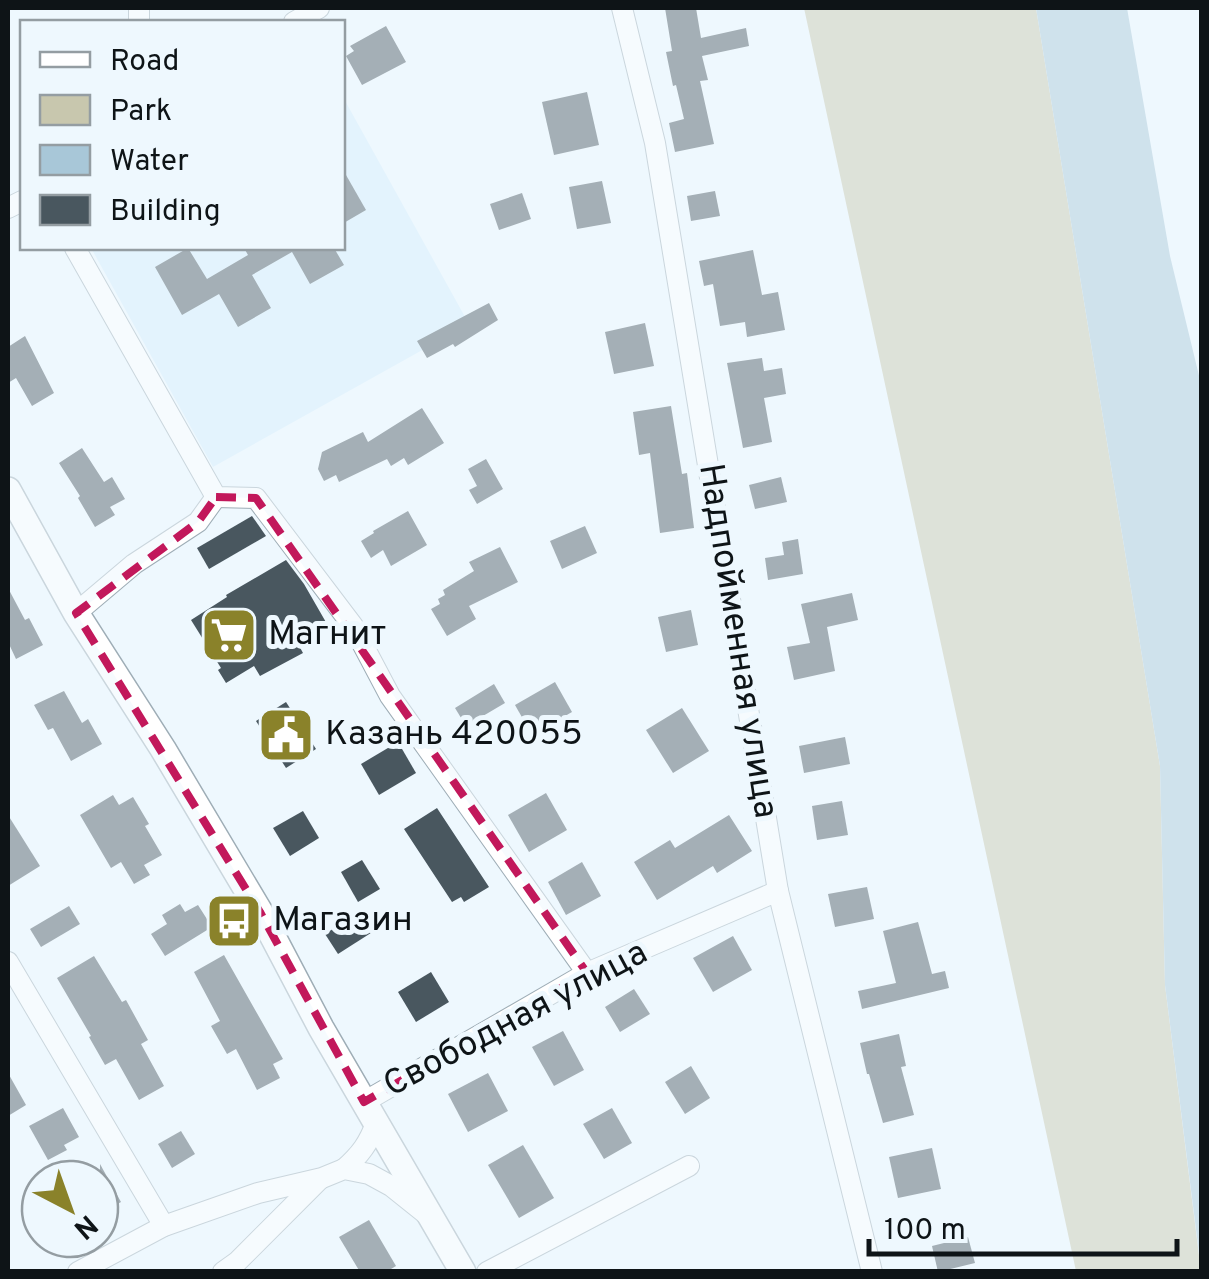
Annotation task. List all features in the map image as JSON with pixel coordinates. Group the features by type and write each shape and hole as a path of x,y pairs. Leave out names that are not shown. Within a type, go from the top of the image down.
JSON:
{"street":[{"name":"Надпойменная улица","path":"622,8 655,143 778,891 872,1272"},
{"path":"76,250 216,497"},
{"path":"8,490 76,613 260,912 463,1272"},
{"path":"76,613 134,564 198,522 216,497"},
{"path":"216,497 256,498 353,626 390,696 587,972"},
{"name":"Свободная улица","path":"370,1112 587,972 778,891"},
{"path":"8,962 164,1226"},
{"path":"78,1272 164,1226 344,1169 362,1153 370,1138 370,1112"},
{"path":"487,1272 689,1166"},
{"path":"344,1169 368,1174 392,1186 432,1218"},
{"path":"223,1272 322,1178"}],"highlighted area":[{"path":"216,497 256,498 587,973 364,1102 260,912 76,613 198,522"}],"shaded area":[{"path":"345,101 469,324 213,467 92,250 345,250"}],"green space":[{"path":"804,8 1036,8 1160,766 1165,985 1201,1271 1076,1271"}],"water":[{"path":"1036,8 1127,8 1170,256 1201,384 1201,1269 1165,985 1160,766"}],"building":[{"path":"665,8 696,8 701,38 746,28 749,46 702,56 708,80 700,81 714,144 675,152 669,123 684,119 666,52 672,51"},
{"path":"386,26 406,62 362,85 346,56 354,51 350,46"},
{"path":"587,92 599,145 554,155 542,102"},
{"path":"345,173 366,210 345,222"},
{"path":"602,181 611,223 577,229 569,187"},
{"path":"715,191 720,216 691,221 687,196"},
{"path":"522,193 531,219 499,230 490,204"},
{"path":"185,250 189,250 207,279 248,255 245,250 335,250 344,265 310,284 292,252 252,275 271,308 238,327 219,294 182,315 155,267"},
{"path":"753,250 762,295 778,292 785,330 747,337 745,322 720,326 713,284 704,286 699,261"},
{"path":"489,303 498,320 455,347 453,344 427,358 417,341"},
{"path":"645,323 654,366 614,374 605,332"},
{"path":"25,336 54,393 32,406 16,378 8,383 8,347"},
{"path":"762,358 764,371 782,368 786,394 764,398 772,442 743,448 727,363"},
{"path":"671,406 682,474 687,473 694,528 660,533 650,453 639,455 633,412"},
{"path":"422,408 444,443 408,465 404,458 391,466 387,459 339,482 336,475 324,481 318,469 322,452 363,432 368,442"},
{"path":"82,448 104,482 112,477 125,499 110,507 115,515 95,527 59,463"},
{"path":"486,459 503,489 477,504 469,490 477,486 468,469"},
{"path":"781,477 787,502 755,509 749,485"},
{"path":"408,511 427,545 391,566 383,550 371,558 361,541"},
{"path":"252,516 266,536 209,569 197,548"},
{"path":"585,526 597,553 562,569 550,541"},
{"path":"798,539 803,574 768,580 765,558 784,555 782,542"},
{"path":"500,547 518,582 469,606 476,619 447,636 431,609 440,604 438,599 445,595 443,590 474,571 469,562"},
{"path":"286,560 327,624 297,642 303,653 260,676 254,666 226,683 191,620"},
{"path":"8,588 43,645 16,659 8,642"},
{"path":"852,593 858,620 827,627 835,671 794,680 787,647 810,643 801,604"},
{"path":"691,610 698,645 666,652 658,617"},
{"path":"555,682 572,712 532,735 515,705"},
{"path":"494,684 505,703 466,726 455,708"},
{"path":"64,691 82,723 88,719 102,744 71,761 53,728 48,730 34,705"},
{"name":"Казань 420055","path":"286,702 316,749 286,768 256,721"},
{"path":"682,708 709,751 673,773 646,730"},
{"path":"845,737 850,764 804,773 799,746"},
{"path":"398,742 416,773 379,795 361,764"},
{"path":"546,793 567,830 529,852 508,815"},
{"path":"113,795 119,805 133,797 162,855 144,865 150,875 134,884 121,862 111,868 80,815"},
{"path":"842,801 848,835 817,840 812,806"},
{"path":"437,808 489,887 464,902 461,897 452,902 404,829"},
{"path":"303,811 319,838 290,856 273,828"},
{"path":"8,815 40,866 8,886"},
{"path":"729,815 752,851 717,873 713,866 657,900 634,862 670,840 675,848"},
{"path":"362,860 380,889 358,902 341,872"},
{"path":"582,862 601,896 566,915 548,882"},
{"path":"867,887 874,919 835,927 828,894"},
{"path":"180,904 185,912 198,905 212,927 165,956 151,934 167,924 162,915"},
{"path":"69,906 80,924 41,947 30,929"},
{"path":"361,911 374,931 338,954 325,934"},
{"path":"918,922 932,974 945,971 949,988 862,1009 858,991 896,983 883,931"},
{"path":"733,936 752,970 713,992 693,958"},
{"path":"224,955 283,1059 273,1064 280,1078 257,1090 236,1049 227,1054 211,1026 220,1021 194,972"},
{"path":"94,956 122,1002 126,1000 148,1040 141,1044 164,1086 139,1100 116,1059 105,1065 57,978"},
{"path":"431,972 449,1002 416,1022 398,992"},
{"path":"634,989 650,1014 620,1032 605,1007"},
{"path":"563,1031 584,1070 554,1086 532,1047"},
{"path":"899,1034 906,1066 901,1067 914,1115 883,1123 860,1043"},
{"path":"691,1066 710,1098 685,1114 665,1082"},
{"path":"8,1073 26,1105 8,1116"},
{"path":"488,1073 508,1111 468,1132 448,1094"},
{"path":"63,1108 79,1137 64,1145 67,1150 47,1159 29,1126"},
{"path":"612,1108 632,1143 604,1159 583,1124"},
{"path":"181,1131 195,1154 172,1168 158,1144"},
{"path":"523,1145 554,1198 519,1218 488,1165"},
{"path":"932,1148 941,1189 898,1198 889,1157"},
{"path":"369,1220 396,1266 386,1272 360,1272 339,1237"},
{"path":"968,1237 975,1263 938,1272 932,1246"}],"place":[{"name":"Магнит","path":"229,635"},
{"name":"Казань 420055","path":"286,735"},
{"name":"Магазин","path":"234,921"}]}
